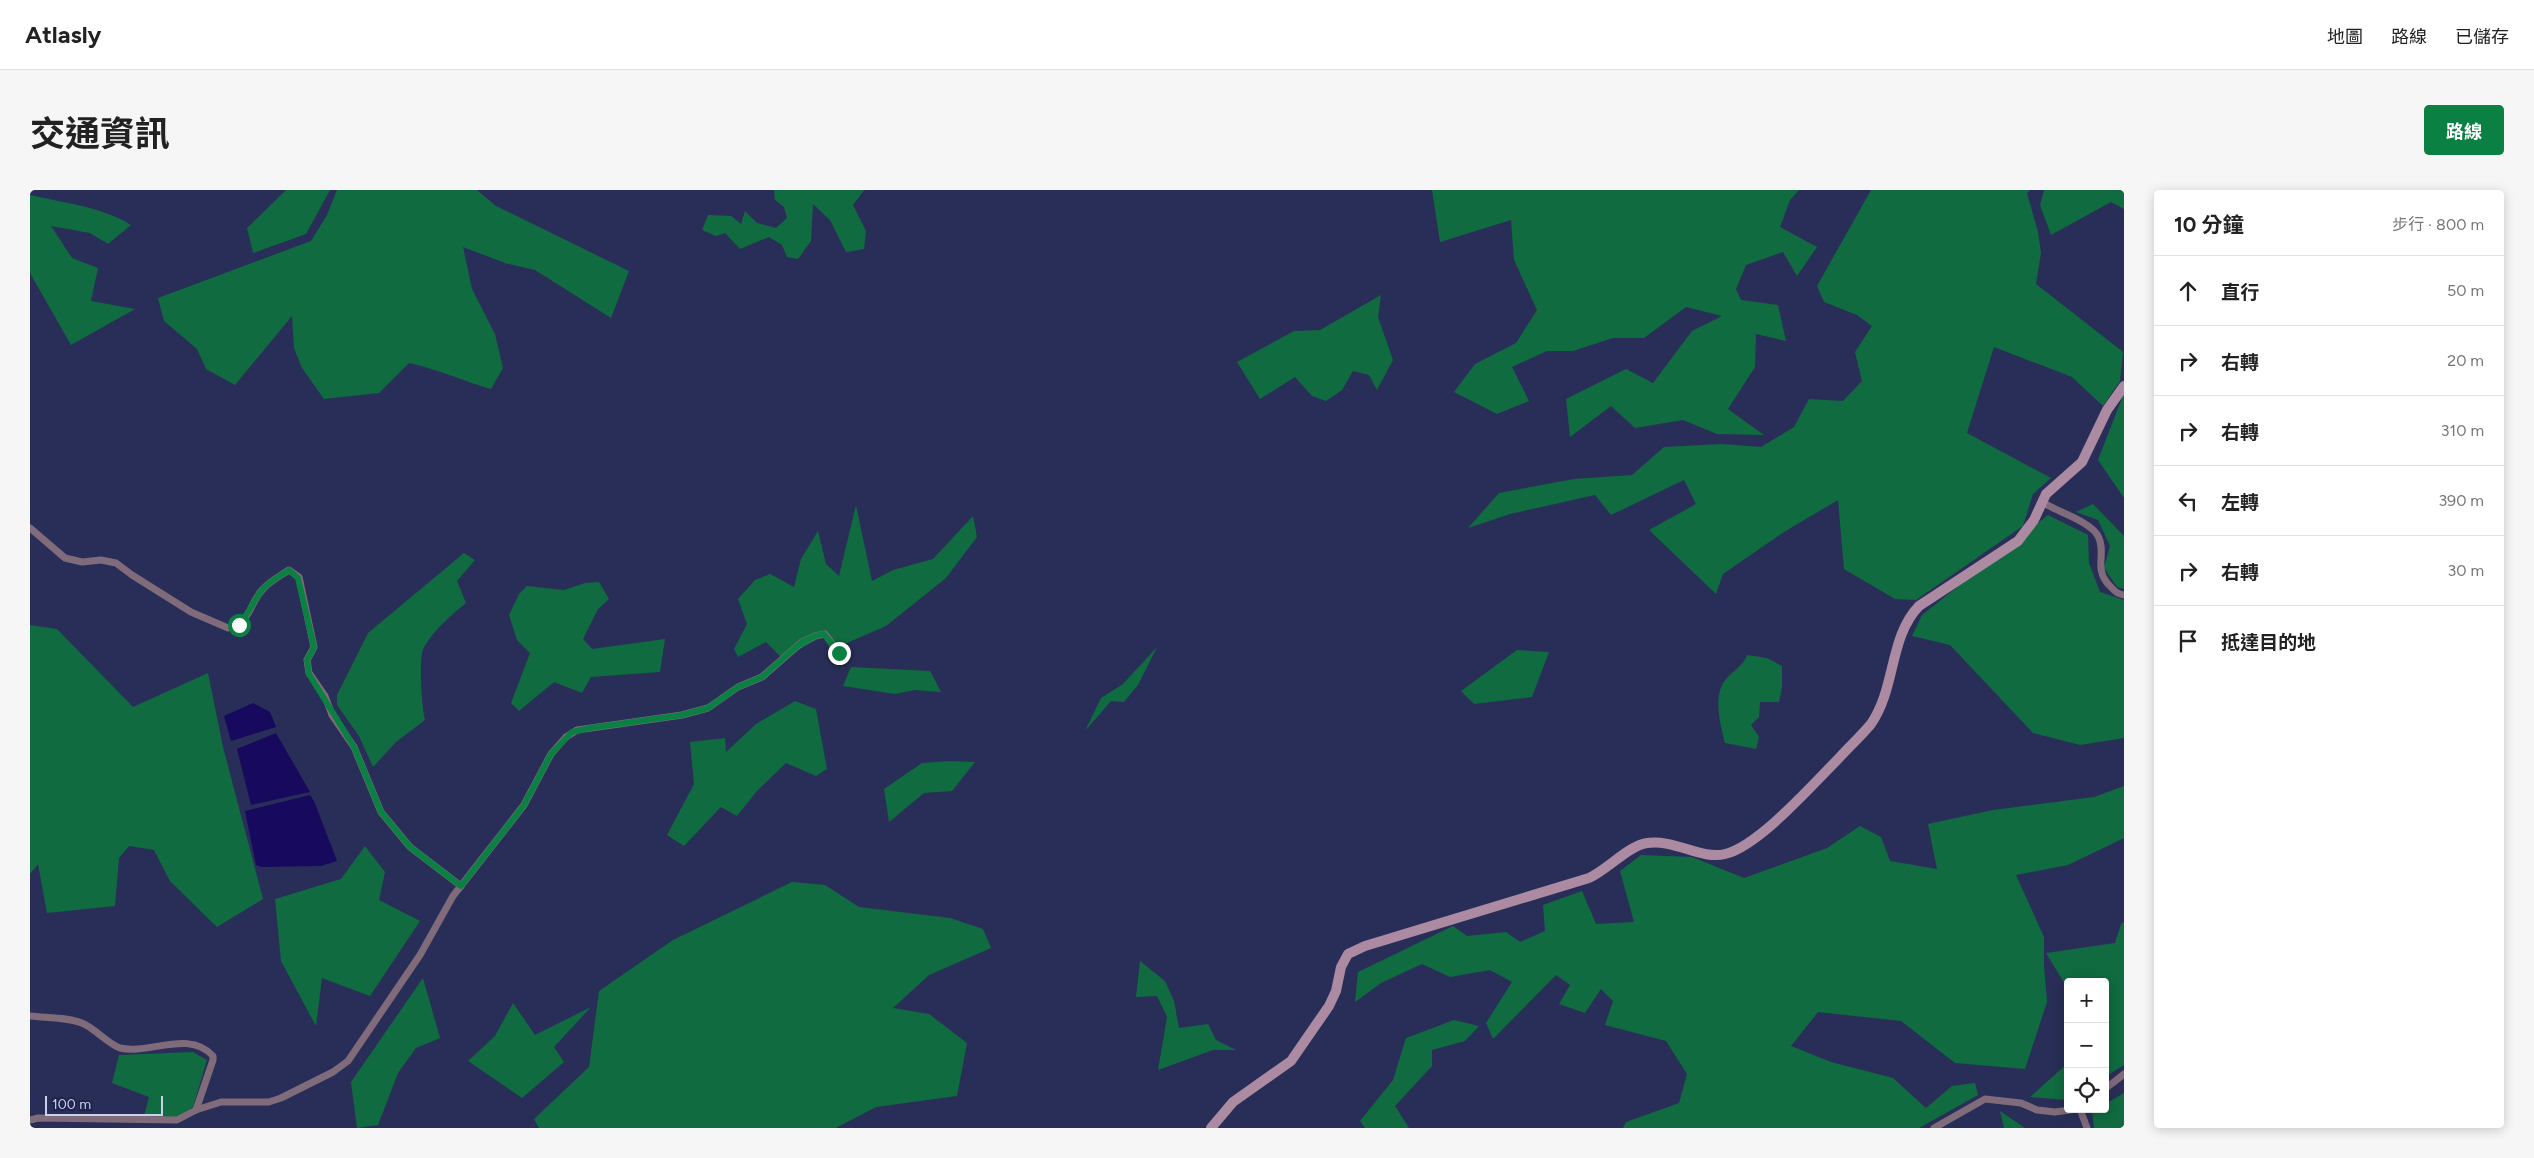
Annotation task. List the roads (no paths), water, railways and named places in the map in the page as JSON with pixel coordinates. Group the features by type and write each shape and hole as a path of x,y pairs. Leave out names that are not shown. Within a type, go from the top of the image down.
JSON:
{"street":[{"path":"1211,1128 1233,1102 1291,1061 1329,1006 1336,991 1341,967 1348,954 1365,946 1589,878 1602,872 1624,855 1645,843 1668,843 1710,856 1735,852 1750,843 1854,745 1871,723 1881,708 1907,618 1919,606 2018,541 2034,520 2046,494 2082,462 2107,410 2124,386"},
{"path":"2042,502 2054,510 2092,528 2098,537 2101,548 2100,570 2102,575 2117,594 2124,595"},
{"path":"30,528 65,558 82,562 101,560 116,563 132,576 191,612 228,628 239,625 248,615 262,590 289,570 298,578 314,647 307,660 309,674 354,747 381,812 410,847 461,886"},
{"path":"30,1120 177,1120 196,1110 221,1102 269,1102 333,1072 348,1061 420,955 453,896 524,805 551,754 572,732 682,715 708,708 738,687 762,677 802,642 815,636 824,634 839,653"},
{"path":"30,1016 82,1023 118,1048 188,1044 207,1050 213,1056 213,1060 196,1110"},
{"path":"2109,1086 2124,1074"},
{"path":"1934,1128 1985,1099 2021,1103 2037,1110 2064,1111"},
{"path":"2081,1113 2087,1128"}]}
